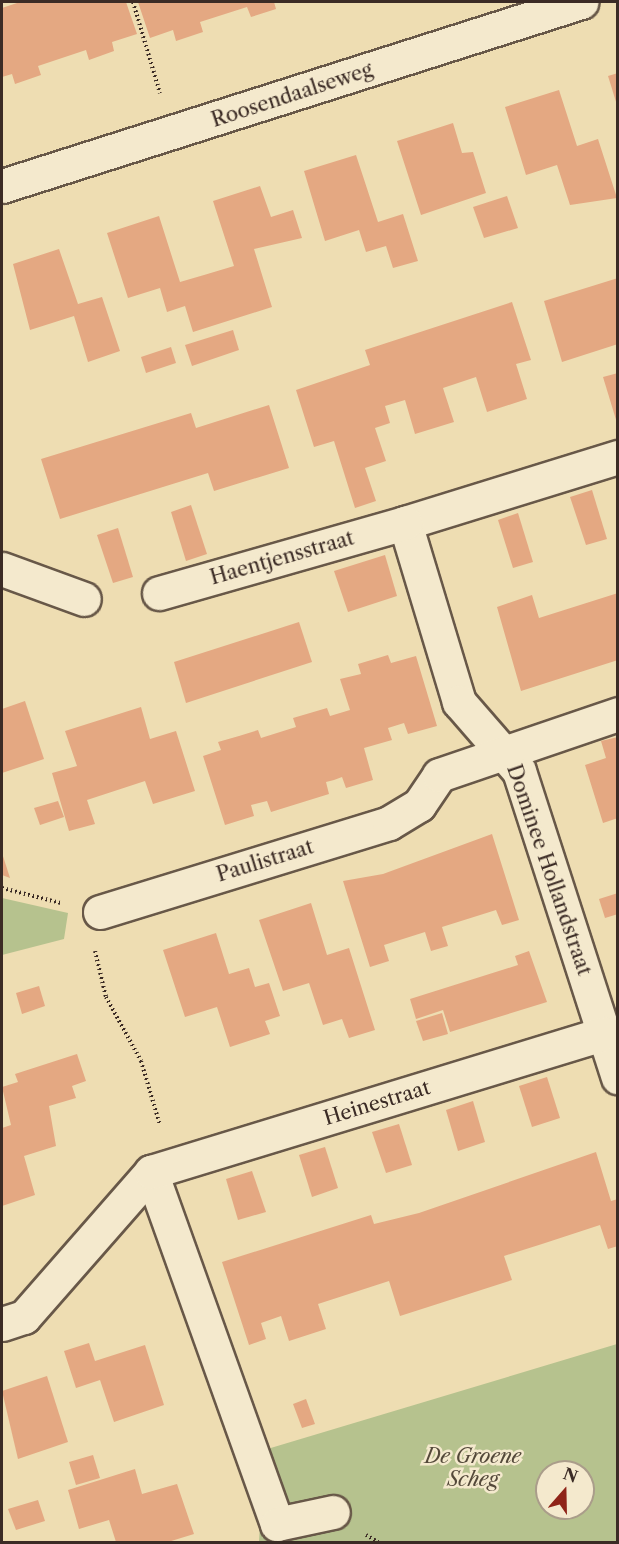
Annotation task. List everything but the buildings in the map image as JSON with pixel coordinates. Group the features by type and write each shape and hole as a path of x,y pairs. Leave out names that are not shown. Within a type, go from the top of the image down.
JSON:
{"street":[{"name":"Roosendaalseweg","path":"2,186 172,134 504,13 581,2"},
{"path":"405,523 618,457"},
{"name":"Haentjensstraat","path":"159,592 405,523"},
{"name":"Dominee Hollandstraat","path":"405,523 459,702 506,750 519,771 618,1077"},
{"path":"2,569 84,599"},
{"name":"Paulistraat","path":"100,912 389,823 419,805 439,775 506,750 618,714"},
{"name":"Heinestraat","path":"160,1169 603,1034"},
{"path":"2,1324 24,1317 160,1169 277,1524 333,1512"}],"path":[{"path":"133,2 172,134"},
{"path":"2,888 100,912 96,970 141,1061 160,1169"}],"green space":[{"path":"2,898 68,913 64,939 2,955"},
{"name":"De Groene Scheg","path":"617,1344 617,1542 259,1542 264,1450"}]}
